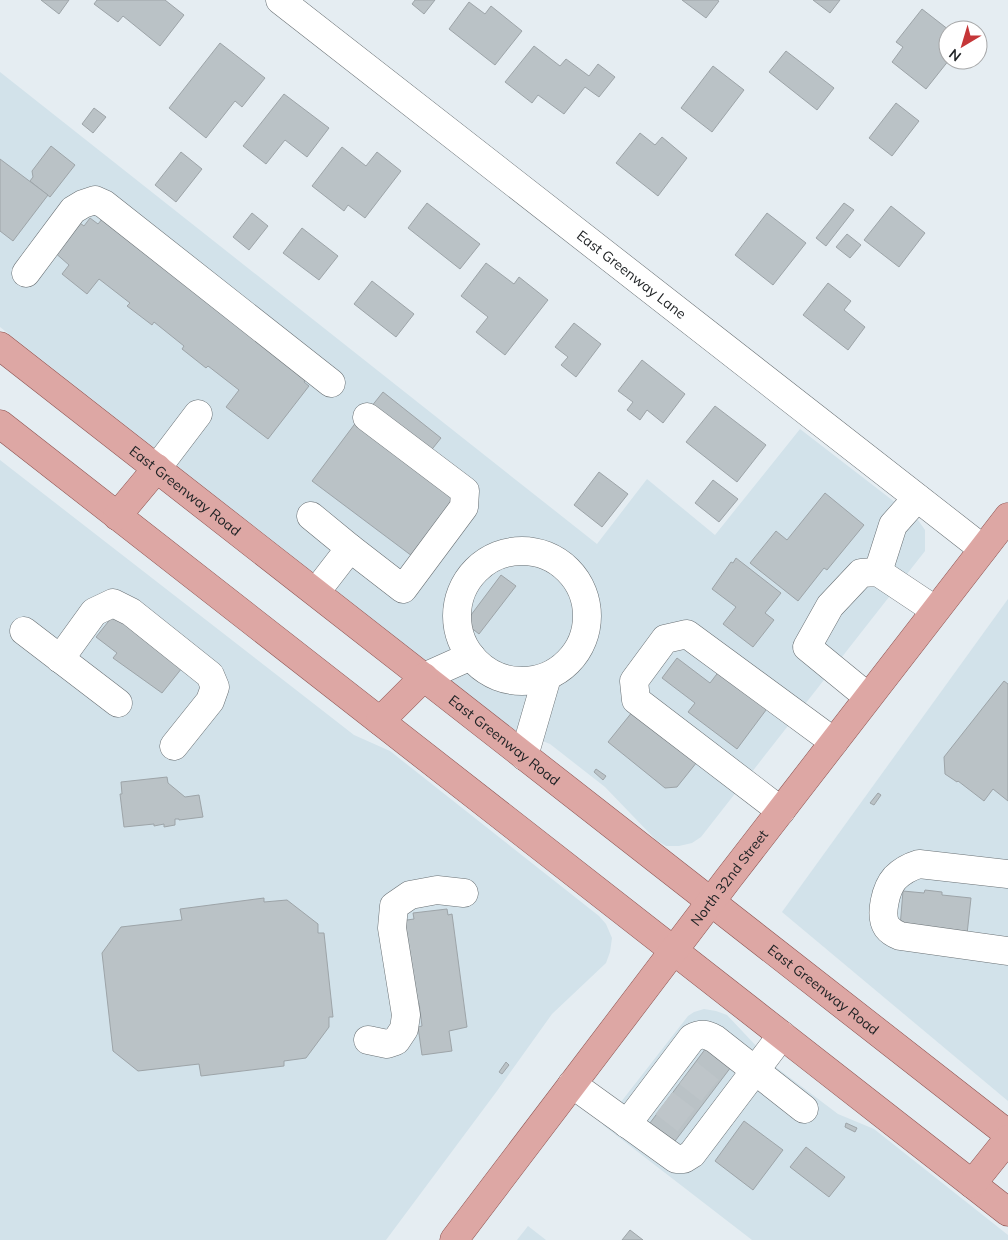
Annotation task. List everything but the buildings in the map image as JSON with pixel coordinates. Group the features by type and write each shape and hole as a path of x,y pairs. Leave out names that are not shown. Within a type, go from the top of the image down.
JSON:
{"main road":[{"name":"East Greenway Road","path":"0,346 1008,1134"},
{"path":"0,424 1008,1212"},
{"path":"117,516 157,468"},
{"name":"North 32nd Street","path":"459,1238 572,1084 710,902 1008,517"},
{"path":"380,721 424,677"},
{"path":"972,1184 1008,1138"}],"street":[{"name":"East Greenway Lane","path":"280,0 983,549"},
{"path":"26,273 73,210 95,200 104,204 331,383"},
{"path":"157,468 198,414"},
{"path":"311,516 403,590 464,506 465,491 367,417"},
{"path":"878,572 893,525 918,498"},
{"path":"316,592 350,548"},
{"path":"525,551 547,556 566,567 580,584 587,606 587,628 580,648 566,665 547,677 526,681 506,679 486,670 471,656 457,629 455,618 460,596 485,563 504,554 525,551"},
{"path":"868,697 807,647 830,606 860,573 878,572 935,610"},
{"path":"60,658 94,612 113,603 131,612 210,675 214,687 210,701 174,746"},
{"path":"24,631 118,703"},
{"path":"781,811 636,700 634,682 665,639 687,634 834,742"},
{"path":"424,677 471,656"},
{"path":"524,756 547,677"},
{"path":"1007,951 900,936 888,930 884,922 884,909 894,880 908,868 919,864 1008,874"},
{"path":"368,1040 387,1044 396,1041 404,1028 406,1015 392,928 394,906 410,895 437,890 464,893"},
{"path":"626,1124 657,1098 680,1068 692,1038 700,1034 708,1035 715,1039 804,1109"},
{"path":"572,1084 676,1159 684,1159 692,1154 698,1130 720,1099 755,1071 782,1035"}],"shaded area":[{"path":"0,72 597,544 647,479 715,535 800,429 918,520 925,530 925,551 701,837 692,843 666,846 656,840 605,787 550,744 513,729 0,327"},
{"path":"0,460 354,735 390,751 599,916 606,924 612,938 606,963 552,1014 386,1240 0,1240"},
{"path":"1008,599 1008,1101 782,912"},
{"path":"704,1009 727,1015 777,1068 838,1114 874,1129 1008,1235 1008,1240 752,1240 603,1125 688,1016"},
{"path":"528,1226 546,1240 517,1240"}],"tunnel":[{"path":"688,1073 712,1092"},
{"path":"664,1103 690,1123"}]}
